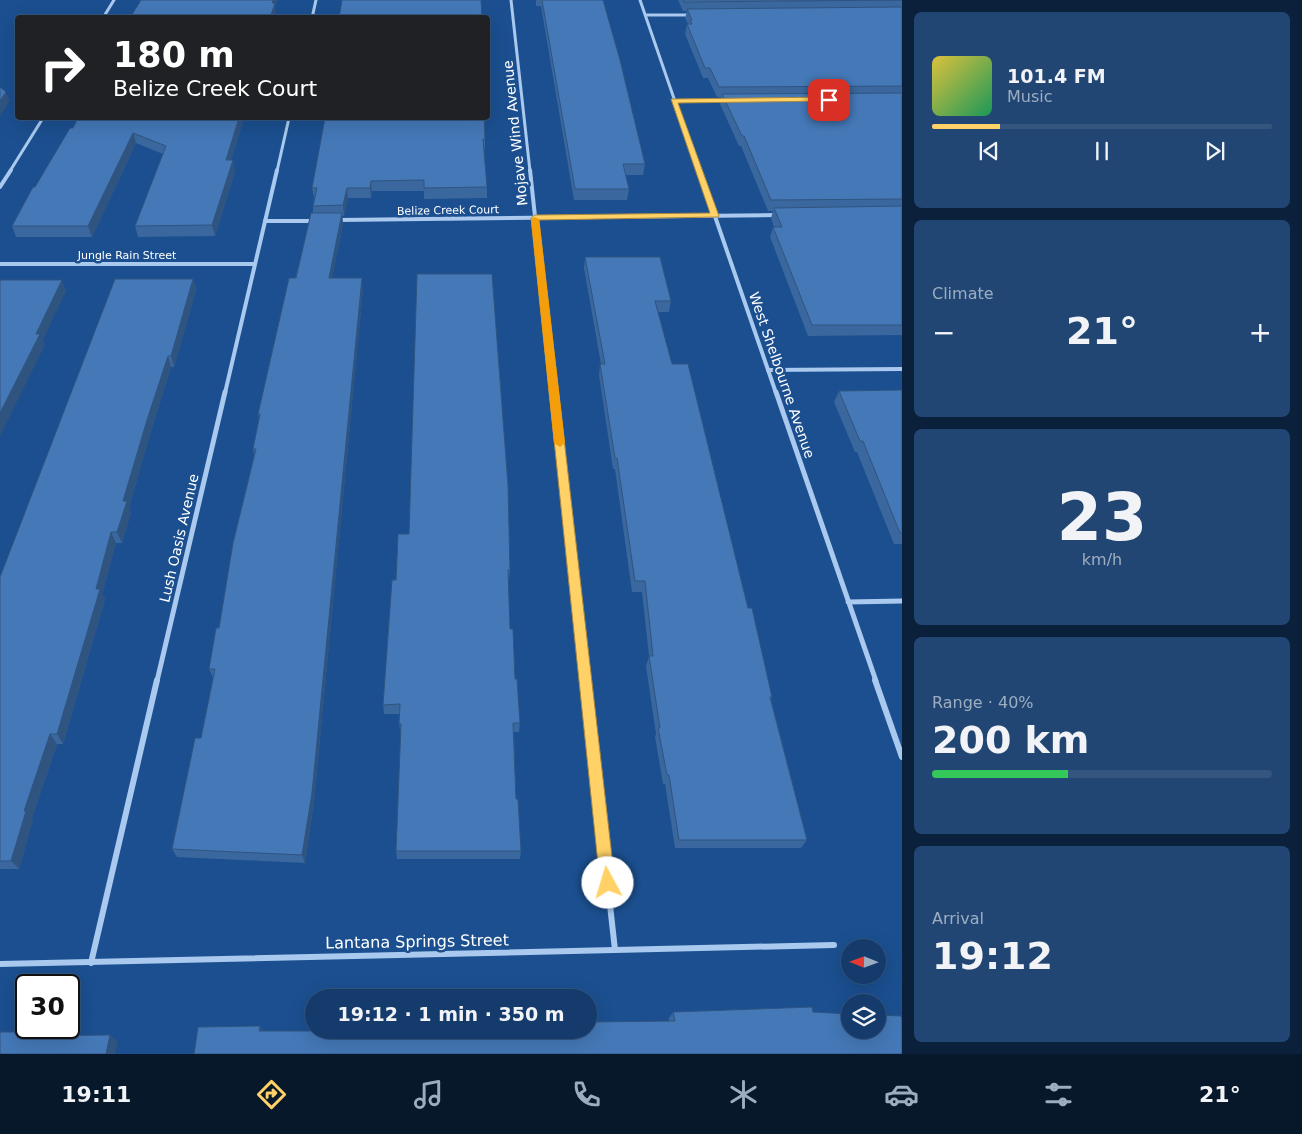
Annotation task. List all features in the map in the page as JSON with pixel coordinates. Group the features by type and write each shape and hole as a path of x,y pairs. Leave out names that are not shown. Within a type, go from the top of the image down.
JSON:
{"street":[{"path":"105,15 114,0"},
{"path":"313,15 316,0"},
{"name":"Mojave Wind Avenue","path":"511,0 614,950"},
{"name":"West Shelbourne Avenue","path":"640,0 902,757"},
{"path":"646,15 700,15"},
{"path":"674,100 730,100"},
{"path":"0,187 41,120"},
{"name":"Lush Oasis Avenue","path":"92,963 289,120"},
{"name":"Belize Creek Court","path":"332,220 786,215"},
{"path":"264,221 322,220"},
{"name":"Jungle Rain Street","path":"0,264 254,264"},
{"path":"768,370 902,369"},
{"path":"848,602 902,601"},
{"name":"Lantana Springs Street","path":"0,964 834,945"}],"building":[{"path":"141,0 273,0 272,3 275,3 271,15 132,15"},
{"path":"342,0 481,0 482,15 340,15"},
{"path":"542,0 603,0 620,60 645,164 623,164 629,189 575,189"},
{"path":"683,0 902,0 684,2"},
{"path":"902,7 902,86 719,87 710,68 705,68 687,24 692,24 690,20 692,20 687,9"},
{"path":"0,87 6,92 0,101"},
{"path":"902,93 902,199 771,200 744,136 742,136 722,94"},
{"path":"77,120 238,120 226,160 233,160 212,225 135,226 166,146 133,133 88,226 12,226 33,187 35,187 70,128 73,128"},
{"path":"325,120 484,120 485,139 483,139 487,187 424,188 424,180 371,181 370,188 347,188 343,205 313,206 317,188 312,188"},
{"path":"902,206 902,325 812,325 773,227 782,227 774,208"},
{"path":"311,213 342,213 329,278 362,278 312,793 302,855 172,849 195,738 201,738 215,669 209,669 216,628 219,628 233,543 256,449 253,449 260,414 258,414 289,278 296,278"},
{"path":"585,257 660,257 671,301 655,301 672,364 688,364 748,608 752,608 772,697 770,697 807,840 679,840 669,775 667,775 658,728 660,728 649,656 653,656 645,581 635,581 617,458 615,458 600,364 605,364"},
{"path":"417,274 492,274 508,485 510,629 513,629 515,679 517,679 520,723 513,723 516,799 518,799 521,851 396,851 401,724 399,724 400,704 383,705 392,580 396,580 398,534 409,534"},
{"path":"115,279 193,279 171,356 168,356 147,420 123,501 127,501 117,532 111,532 96,589 100,589 57,734 50,734 24,811 26,811 11,861 0,861 0,577"},
{"path":"0,280 62,280 36,334 40,334 0,413"},
{"path":"902,390 902,533 900,533 863,441 860,441 839,391"},
{"path":"812,1007 813,1012 841,1014 841,1039 886,1039 886,1015 901,1016 902,1054 194,1054 198,1027 260,1026 259,1031 305,1031 305,1039 597,1039 597,1022 675,1021 673,1012"},
{"path":"0,1032 15,1032 15,1039 80,1039 80,1035 110,1035 106,1054 0,1054"}],"slow traffic":[{"path":"535,219 560,443"}],"route":[{"path":"608,883 535,218 715,216 674,100 829,100"}]}
